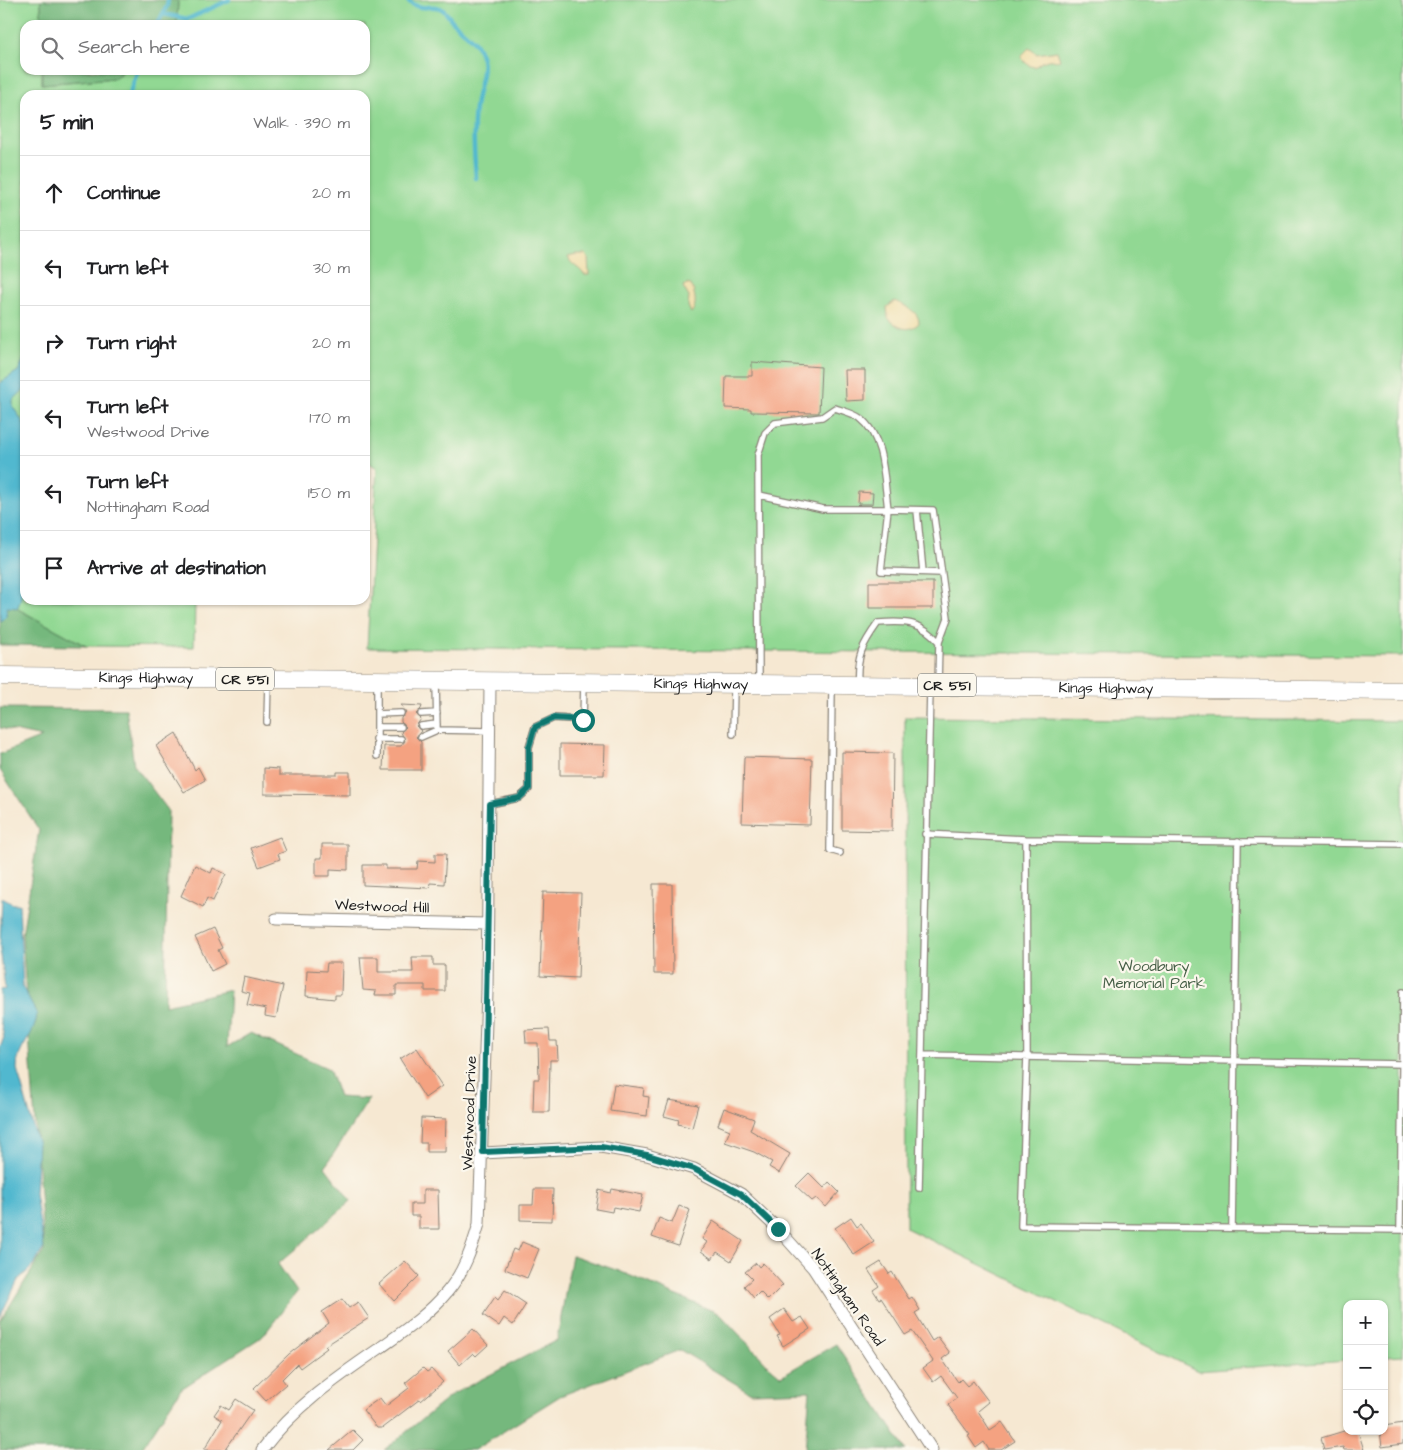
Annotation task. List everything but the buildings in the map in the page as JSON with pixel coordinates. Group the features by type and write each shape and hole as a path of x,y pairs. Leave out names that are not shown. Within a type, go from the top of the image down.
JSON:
{"main road":[{"name":"Kings Highway","path":"0,676 490,682 760,682 1403,690"}],"street":[{"name":"Westwood Drive","path":"262,1450 291,1415 320,1390 422,1318 448,1292 469,1258 479,1224 483,1152 490,804 490,682"},
{"name":"Westwood Hill","path":"276,919 487,924"},
{"name":"Nottingham Road","path":"483,1152 601,1147 647,1155 694,1169 741,1194 778,1229 813,1268 932,1450"}],"lane":[{"path":"760,682 758,455 765,433 775,423 822,417 835,408 859,418 871,429 878,447 888,509 880,571 941,572"},
{"path":"759,495 823,508 933,510 948,618 939,642 934,684 926,834 919,1188"},
{"path":"917,510 923,572"},
{"path":"858,684 857,667 863,643 878,623 903,622 911,624 928,630 939,642"},
{"path":"266,722 268,679"},
{"path":"376,756 377,680"},
{"path":"436,681 437,727"},
{"path":"490,804 519,798 529,789 529,747 535,727 554,718 583,720 584,681"},
{"path":"733,734 734,682"},
{"path":"832,684 830,850 840,852"},
{"path":"377,714 401,713"},
{"path":"421,714 437,713"},
{"path":"421,726 490,731"},
{"path":"377,727 401,727"},
{"path":"421,737 437,727"},
{"path":"376,739 401,739"},
{"path":"926,834 1026,839 1403,844"},
{"path":"1026,839 1027,1056 1021,1226 1401,1230 1403,992"},
{"path":"1232,1228 1238,841"},
{"path":"922,1055 1402,1064"}],"green space":[{"path":"0,0 41,0 41,20 20,20 20,75 42,75 42,84 115,78 118,75 370,75 370,20 177,20 178,0 1403,0 1403,656 367,648 377,468 370,463 370,90 20,90 20,605 195,605 194,647 86,646 16,608 0,574"},
{"path":"41,0 178,0 177,20 41,20"},
{"path":"42,75 118,75 115,78 42,84"},
{"path":"0,574 16,608 86,646 0,645"},
{"path":"0,708 126,709 134,765 168,810 165,1005 230,990 227,1047 251,1033 329,1069 339,1097 369,1099 325,1167 351,1201 278,1264 297,1292 263,1336 181,1389 141,1450 0,1450 0,1321 44,1251 22,935 39,830 0,770 0,754 42,737 0,728"},
{"name":"Woodbury Memorial Park","path":"905,717 1403,721 1403,1356 1388,1357 1388,1300 1343,1300 1343,1360 1198,1371 906,1228"},
{"path":"572,1255 619,1271 720,1314 767,1364 781,1376 836,1344 906,1450 805,1450 810,1391 751,1393 680,1350 560,1396 474,1450 384,1450 453,1394 557,1340"}],"sand":[{"path":"1029,48 1037,54 1057,51 1060,60 1048,60 1033,67 1030,66 1021,56"},
{"path":"576,255 588,257 589,275 584,275 569,260 568,257"},
{"path":"686,284 691,285 695,296 695,307 691,313 688,306 689,297 683,287"},
{"path":"895,301 914,312 919,323 907,329 891,321 888,318 887,307"}],"water":[{"path":"20,367 20,394 13,400 13,407 20,418 20,600 17,608 7,607 6,616 0,622 0,383 18,371"},
{"path":"2,898 13,904 19,904 23,988 37,1014 36,1022 20,1055 17,1069 38,1144 35,1194 44,1248 33,1266 18,1280 0,1317 0,1048 4,1037 0,1019 0,990 5,989 0,946"}],"waterway":[{"path":"160,20 168,0"},
{"path":"163,14 188,19 229,0"},
{"path":"407,0 417,6 438,7 442,9 478,47 483,69 475,110 474,149 476,178"},
{"path":"131,90 136,75"}],"route":[{"path":"583,720 554,718 535,727 529,747 529,789 519,798 490,804 483,1152 601,1147 647,1155 694,1169 741,1194 778,1229"}]}
